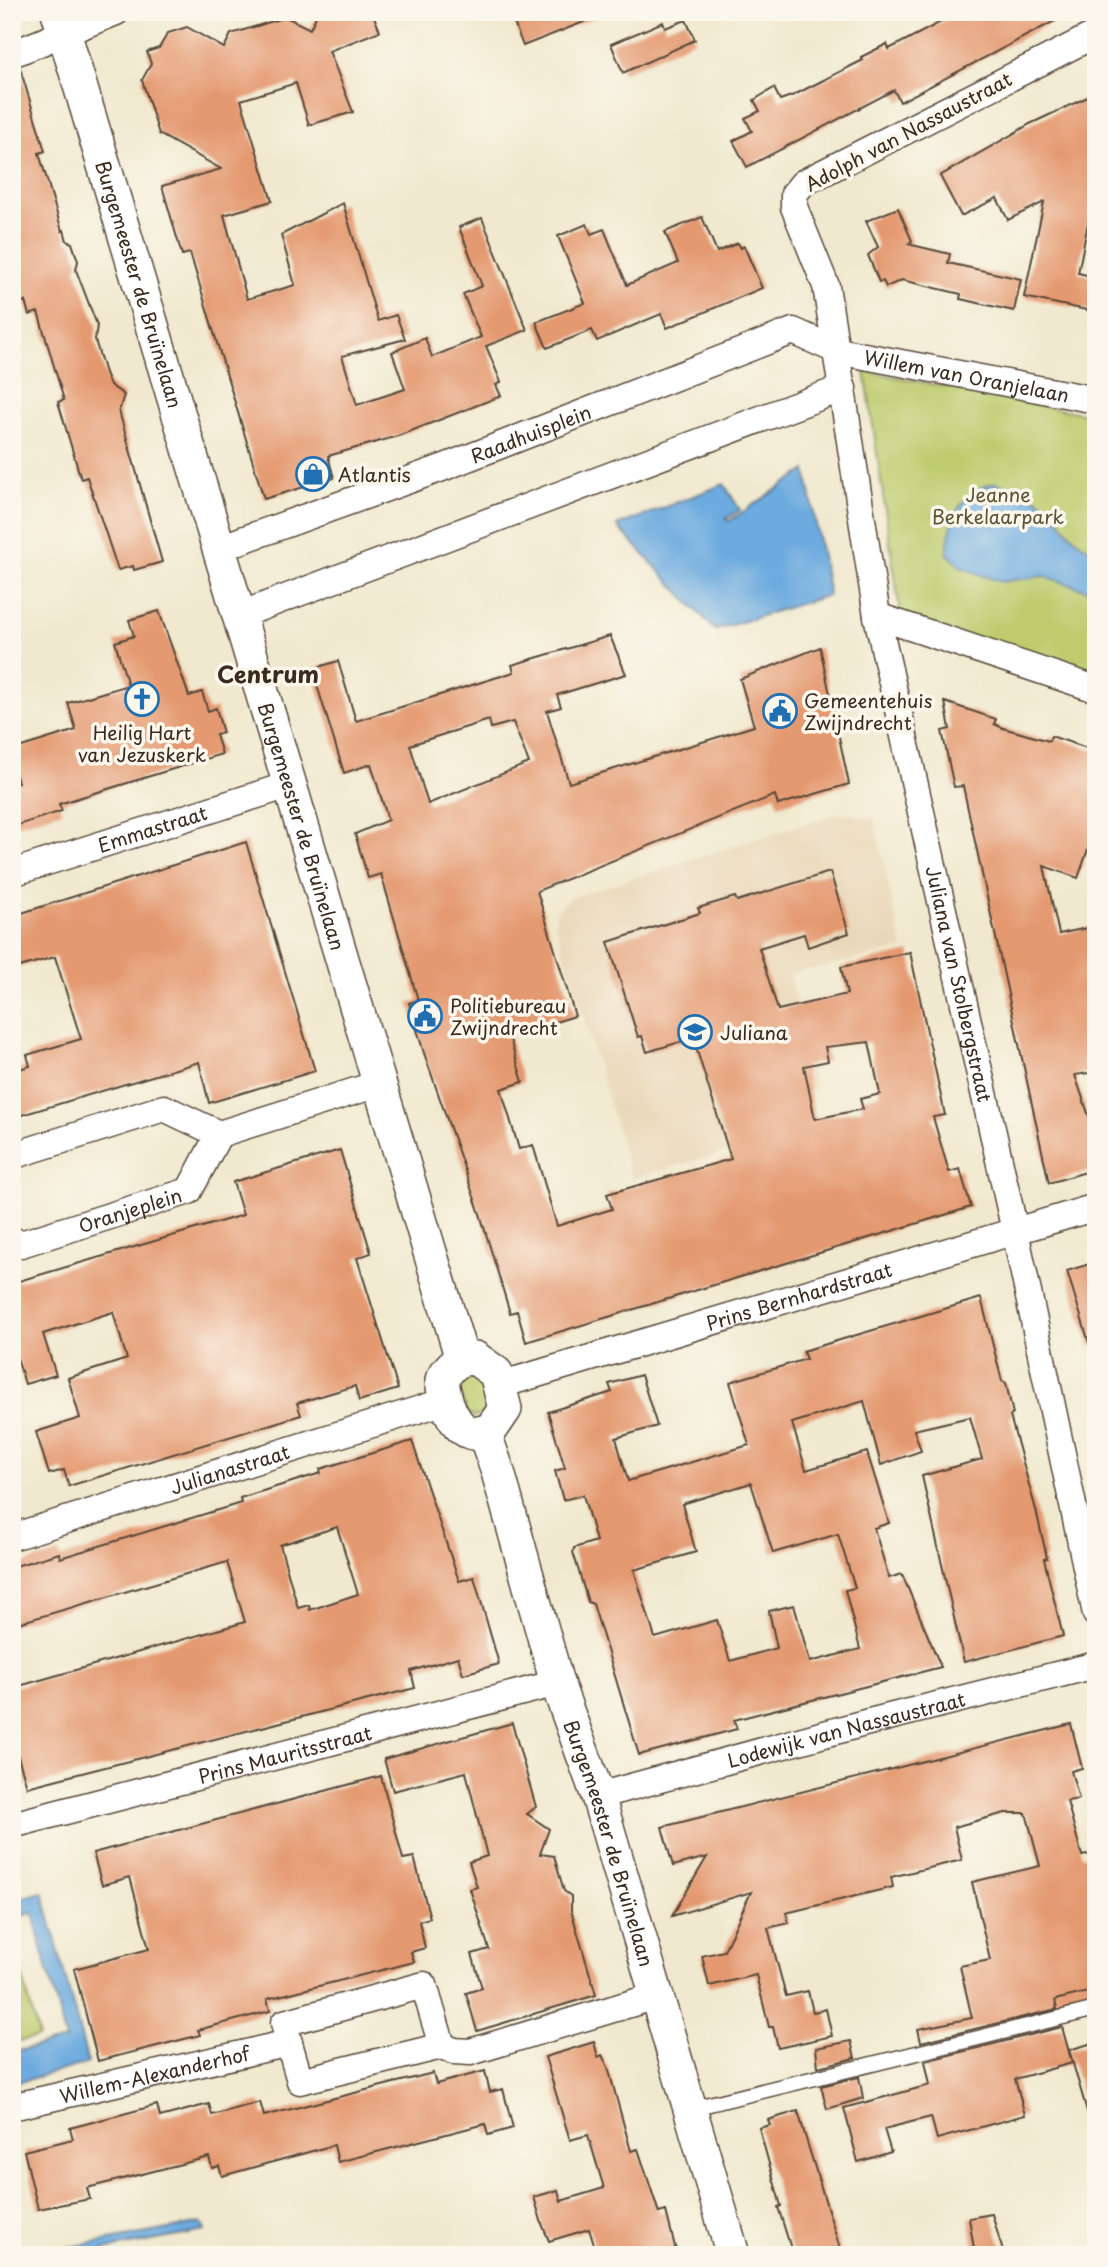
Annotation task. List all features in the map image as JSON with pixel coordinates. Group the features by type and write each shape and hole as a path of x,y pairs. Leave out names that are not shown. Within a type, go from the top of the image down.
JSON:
{"street":[{"path":"12,54 60,23 116,12"},
{"name":"Burgemeester de Bruïnelaan","path":"60,23 292,784 462,1359"},
{"name":"Adolph van Nassaustraat","path":"838,351 826,286 794,207 794,194 803,183 1096,34"},
{"name":"Raadhuisplein","path":"220,548 442,468 793,331 838,351"},
{"name":"Juliana van Stolbergstraat","path":"838,351 877,616 1015,1231 1096,1614"},
{"name":"Willem van Oranjelaan","path":"838,351 1096,400"},
{"path":"240,615 843,388"},
{"path":"877,616 1096,689"},
{"name":"Emmastraat","path":"12,873 292,784"},
{"path":"12,1156 164,1108 219,1134 381,1083"},
{"name":"Oranjeplein","path":"12,1240 21,1244 189,1191 219,1134"},
{"name":"Prins Bernhardstraat","path":"500,1385 1096,1207"},
{"path":"462,1359 484,1361 496,1373 500,1385 505,1409 497,1424 484,1432 472,1433 456,1424 446,1401 442,1380 448,1369 462,1359"},
{"name":"Julianastraat","path":"12,1537 446,1401"},
{"name":"Burgemeester de Bruïnelaan","path":"484,1432 498,1472 557,1683 598,1796 733,2255"},
{"name":"Lodewijk van Nassaustraat","path":"598,1796 861,1724 1096,1665"},
{"name":"Prins Mauritsstraat","path":"13,1822 557,1683"},
{"path":"442,2046 424,1985 284,2023 300,2081 442,2046 453,2051 478,2051 656,1996"},
{"name":"Willem-Alexanderhof","path":"20,2105 289,2042"}],"lane":[{"path":"688,2109 1096,2009"}],"shaded area":[{"name":"Juliana","path":"839,813 874,819 903,949 790,974 815,1089 790,1097 799,1131 632,1179 556,926 556,913 570,898"}],"green space":[{"name":"Jeanne Berkelaarpark","path":"865,371 1096,416 1096,678 901,618"},
{"path":"469,1374 480,1377 489,1406 483,1415 474,1417 465,1410 458,1383"},
{"path":"12,1939 39,2037 12,2043"}],"water":[{"path":"806,470 829,595 715,630 617,526 724,484 740,510 726,519 729,521"},
{"path":"995,483 1042,502 1079,542 1096,551 1096,593 1044,576 1001,582 962,568 947,553 954,519 964,500 982,487"},
{"path":"43,1892 88,2063 12,2084 12,2052 66,2040 33,1913 12,1918 12,1900"},
{"path":"202,2223 205,2231 77,2255 27,2255"}],"building":[{"path":"318,12 372,12 380,31 329,51 353,112 309,125 296,83 241,100 272,201 224,215 247,299 295,285 281,235 343,203 378,321 396,315 405,339 342,356 357,405 405,389 392,352 425,338 432,357 481,337 463,294 482,286 459,227 482,218 527,330 486,346 501,382 496,385 501,396 398,436 328,456 334,478 264,499 190,253 182,255 162,186 221,169 159,134 142,80 151,64 147,52 159,48 168,33 187,27 224,48 231,34 286,17 310,29"},
{"path":"510,12 604,12 604,14 523,46"},
{"path":"960,12 1072,12 900,102 894,90 747,167 733,141 752,131 745,118 760,111 754,100 774,88 780,100 794,95 863,60 861,57 887,44 889,49"},
{"path":"686,20 695,40 623,73 611,44 663,22 665,28"},
{"path":"20,68 45,151 39,153 62,231 64,230 67,241 72,243 78,261 76,270 97,325 95,340 105,373 110,385 124,395 119,411 162,562 134,570 133,566 118,570 87,477 81,479 58,402 64,400 38,312 29,315 25,301 12,305 12,69"},
{"path":"1096,93 1096,184 1078,273 1096,277 1096,312 1024,297 1044,202 1008,220 997,198 961,216 940,176 1030,124"},
{"path":"898,208 912,241 908,244 950,254 948,263 1021,279 1014,311 960,299 961,294 902,280 886,287 883,281 879,282 868,255 878,247 866,221"},
{"path":"702,217 717,252 738,243 741,248 744,246 762,288 667,328 661,314 597,341 592,330 547,348 536,322 585,303 558,236 587,224 591,234 604,229 627,285 678,263 665,232"},
{"name":"Heilig Hart van Jezuskerk","path":"159,611 189,696 202,692 208,711 216,708 223,733 216,735 222,754 59,804 62,811 12,827 12,784 18,782 12,764 12,750 76,730 68,703 128,685 115,642 134,636 129,620"},
{"path":"610,636 626,674 557,695 561,707 547,711 569,783 754,726 740,679 820,647 849,784 778,805 775,795 537,891 575,1016 509,1036 523,1082 501,1089 519,1149 533,1145 557,1226 612,1209 607,1194 731,1159 693,1038 647,1052 642,1036 638,1037 608,942 700,913 698,908 735,897 737,901 830,872 849,933 808,947 804,934 759,948 778,1010 847,994 841,967 910,952 945,1115 933,1117 949,1172 960,1169 971,1207 526,1342 517,1311 510,1313 480,1214 424,1053 409,1003 418,1000 381,874 368,878 355,834 388,820 371,764 344,773 312,669 338,661 356,721 514,672 512,665","holes":["489,720 491,728 513,722 529,763 428,804 410,745","869,1042 880,1094 860,1099 863,1109 815,1119 804,1066 828,1061 825,1047"]},
{"path":"945,702 996,719 994,724 1003,728 1049,741 1051,736 1096,751 1096,839 1092,838 1078,878 1044,866 1059,934 1096,926 1096,1072 1075,1075 1096,1137 1096,1169 1049,1183 963,786 954,787 942,731 950,729"},
{"path":"246,842 315,1071 209,1103 199,1062 12,1118 12,1071 30,1066 27,1055 81,1039 55,957 12,969 12,916"},
{"path":"340,1150 371,1253 357,1258 398,1389 359,1401 355,1386 297,1403 301,1415 69,1486 64,1470 49,1474 36,1432 80,1418 68,1378 127,1359 113,1312 43,1334 56,1375 25,1384 12,1342 12,1283 243,1215 233,1182"},
{"path":"1096,1262 1096,1345 1090,1346 1067,1271"},
{"path":"981,1298 1002,1381 1006,1383 1013,1414 1010,1416 1036,1510 1047,1558 1044,1559 1063,1636 964,1662 922,1476 982,1459 970,1417 914,1430 921,1451 881,1465 864,1401 792,1423 806,1470 867,1452 889,1523 874,1528 889,1578 902,1574 941,1667 734,1720 737,1729 639,1755 593,1604 588,1602 573,1552 574,1548 596,1541 583,1495 563,1500 555,1471 565,1468 548,1412 612,1392 609,1384 641,1375 657,1426 616,1438 628,1481 749,1445 730,1382 806,1359 803,1351","holes":["751,1483 773,1553 838,1534 855,1588 845,1590 860,1649 810,1662 794,1605 769,1611 777,1648 730,1661 717,1620 655,1638 634,1570 696,1552 682,1504"]},
{"path":"412,1441 459,1581 474,1577 499,1664 463,1674 458,1657 411,1671 415,1688 27,1787 12,1736 12,1688 245,1622 227,1562 12,1625 12,1567 59,1553 60,1558 241,1503 240,1498 321,1473 320,1469","holes":["337,1527 358,1594 310,1610 309,1605 298,1608 280,1545"]},
{"path":"512,1723 536,1807 527,1814 549,1829 540,1854 554,1856 564,1891 571,1896 571,1910 596,1995 477,2031 466,1993 482,1988 472,1954 489,1949 470,1889 477,1887 469,1862 487,1856 466,1772 393,1791 384,1759"},
{"path":"1071,1724 1082,1768 1071,1771 1079,1799 1067,1801 1082,1856 1096,1853 1096,1990 1055,2000 1057,2009 921,2042 918,2029 972,2018 960,1966 990,1960 972,1882 1040,1866 1026,1813 1005,1813 954,1827 962,1860 891,1877 893,1887 786,1913 789,1923 768,1928 786,1996 808,1991 813,2012 826,2009 832,2036 778,2048 773,2027 769,2027 756,1975 709,1986 702,1956 724,1951 751,1892 672,1916 707,1857 673,1866 662,1827"},
{"path":"381,1776 403,1859 414,1857 430,1918 419,1921 425,1948 411,1952 414,1962 267,1999 270,2011 198,2030 200,2035 98,2061 74,1969 149,1949 130,1877 102,1885 93,1853"},
{"path":"1062,2027 1072,2063 1015,2079 1025,2115 937,2139 931,2117 884,2129 891,2152 858,2162 844,2108 930,2085 925,2061"},
{"path":"851,2041 855,2058 818,2067 816,2048"},
{"path":"594,2042 598,2057 602,2055 608,2067 631,2151 638,2149 659,2213 666,2211 677,2255 597,2254 589,2229 549,2241 542,2224 534,2197 558,2190 561,2201 604,2188 588,2135 570,2140 545,2057"},
{"path":"1096,2042 1096,2117 1089,2118 1069,2050"},
{"path":"485,2071 490,2092 503,2089 513,2128 488,2135 485,2124 338,2162 334,2145 222,2176 219,2166 212,2168 209,2157 87,2188 90,2199 38,2209 24,2151 73,2139 70,2128 157,2105 160,2117 209,2104 212,2115 260,2102 264,2116 433,2073 436,2084"},
{"path":"859,2077 863,2098 827,2109 821,2086"},
{"path":"798,2111 842,2255 793,2255 778,2207 781,2206 759,2128 770,2125 768,2120"},
{"path":"992,2214 1004,2255 975,2255 969,2218"}],"place":[{"name":"Atlantis","path":"313,474"},
{"name":"Heilig Hart van Jezuskerk","path":"142,699"},
{"name":"Gemeentehuis Zwijndrecht","path":"780,711"},
{"name":"Politiebureau Zwijndrecht","path":"425,1016"},
{"name":"Juliana","path":"695,1032"}],"district":[{"name":"Centrum","path":"268,673"}]}
